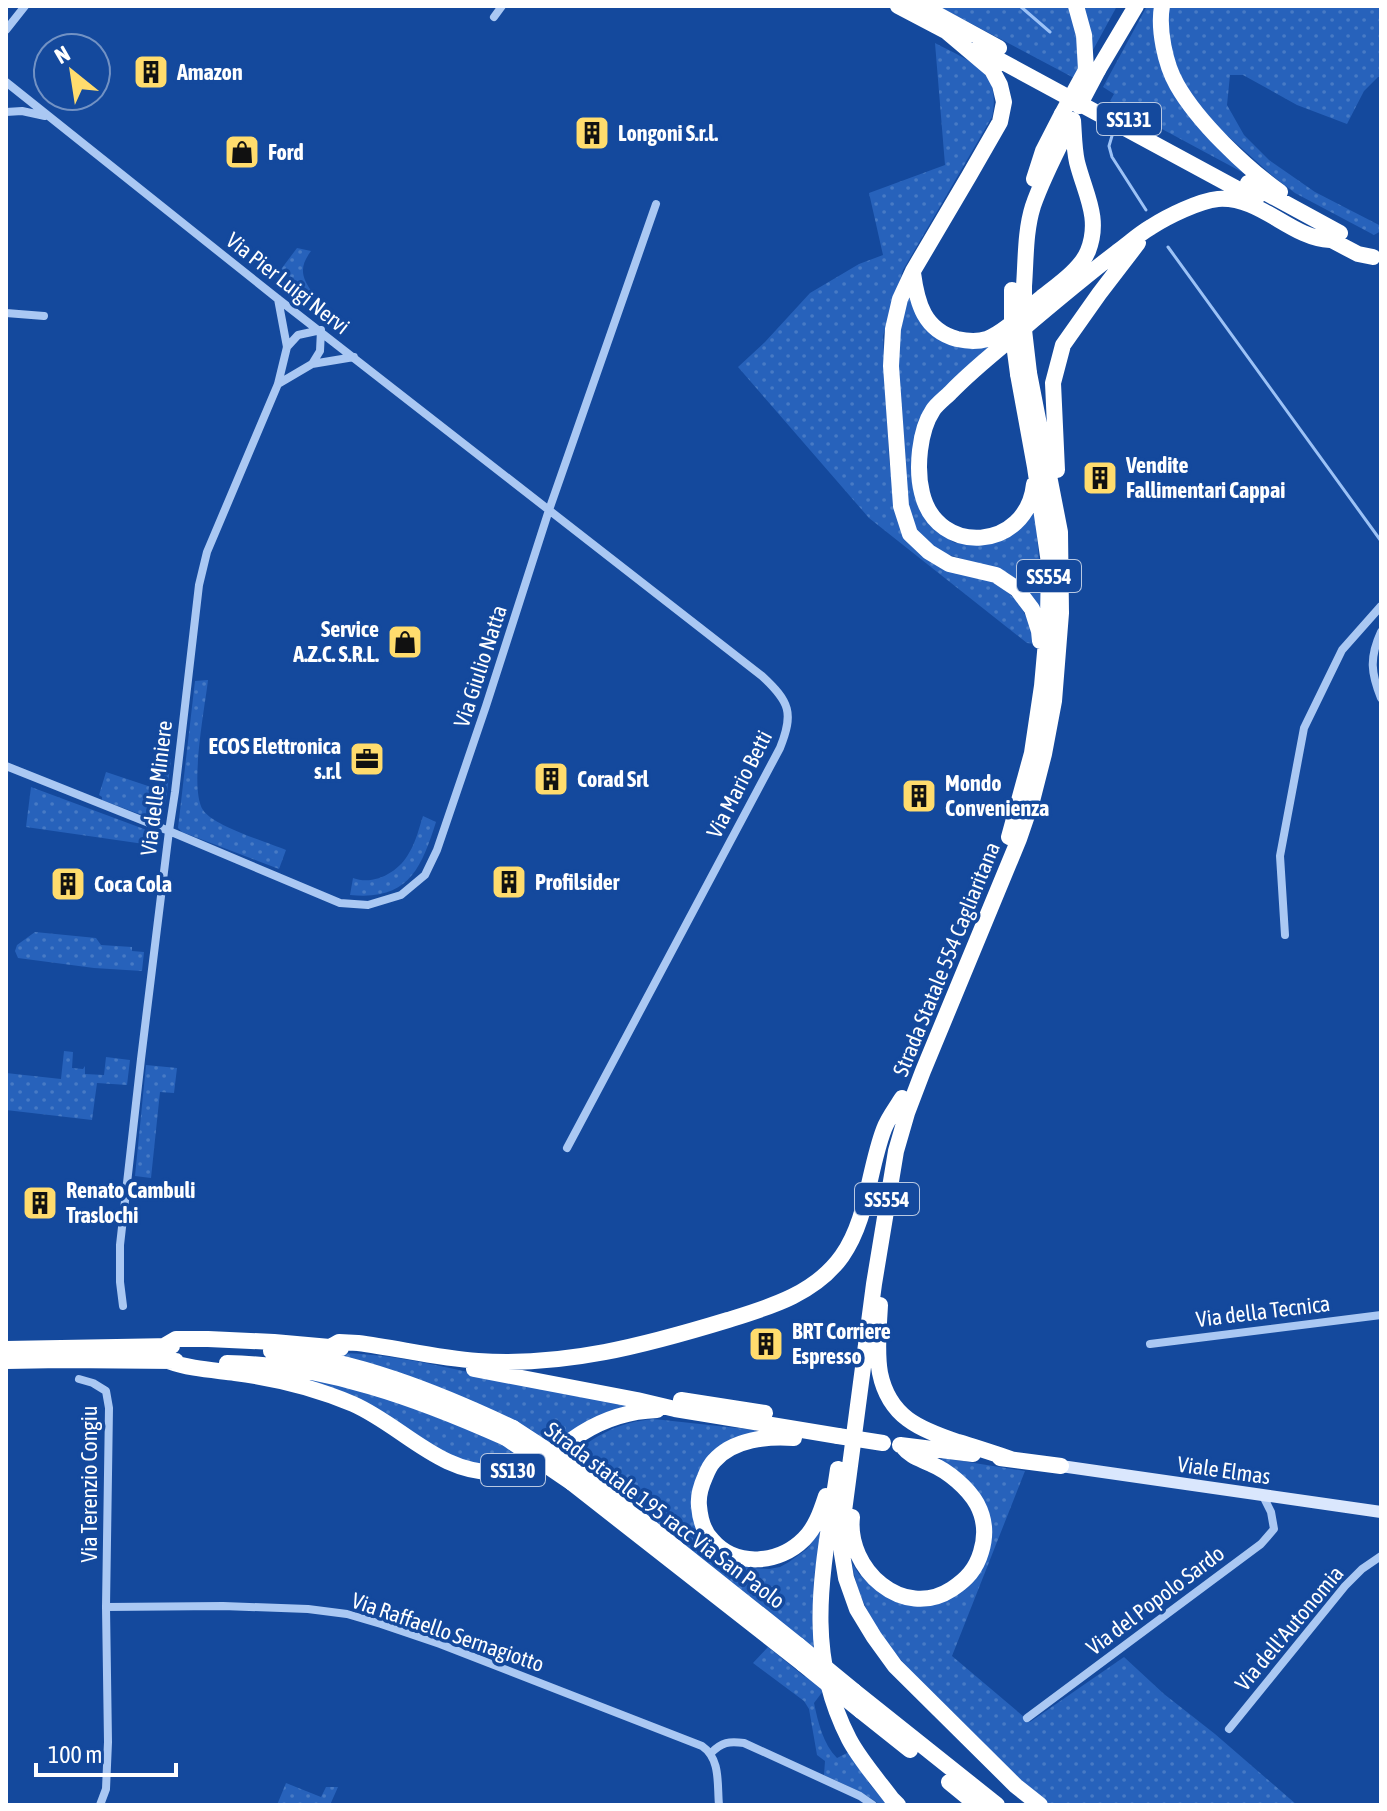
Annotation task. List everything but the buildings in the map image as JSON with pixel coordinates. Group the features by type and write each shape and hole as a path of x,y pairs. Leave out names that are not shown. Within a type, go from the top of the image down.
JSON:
{"highway":[{"name":"SS131","path":"898,6 1334,236 1362,245 1377,259"},
{"name":"SS131","path":"922,6 1334,236"},
{"path":"1076,6 1092,70"},
{"name":"Strada Statale 554 Cagliaritana","path":"836,1523 838,1470 862,1292 887,1148 902,1098 1010,836 1032,753 1042,686 1049,563 1024,374 1024,330 1018,288 1033,209 1071,113 1123,6"},
{"name":"Strada Statale 554 Cagliaritana","path":"1092,70 1136,6"},
{"path":"1035,467 1033,493 1020,519 1006,532 976,538 953,533 932,516 918,476 921,446 932,411 969,374 1091,272 1152,226 1198,204 1218,199 1237,200 1254,206 1317,239 1334,236 1327,219 1271,186 1202,120 1176,83 1163,46 1162,6"},
{"path":"947,32 992,70 1004,102 1000,122 913,271 900,299 893,329 891,366 901,506 910,534 929,552 949,564 996,575 1017,589 1032,609 1039,631 1042,686"},
{"path":"913,271 923,314 933,327 948,336 967,341 986,339 1003,329 1067,277 1087,253 1095,226 1077,161 1071,113"},
{"path":"1060,532 1053,383 1063,345 1152,226"},
{"name":"Strada Statale 554 Cagliaritana","path":"836,1523 851,1453 896,1151 907,1113 1019,839 1044,754 1054,701 1061,613 1060,532 1024,374"},
{"path":"332,1346 339,1342 358,1343 477,1361 580,1358 660,1341 790,1298 810,1287 843,1255 857,1228 885,1126 902,1098"},
{"path":"889,1186 891,1219 882,1279 878,1351 880,1373 887,1394 895,1409 926,1431 1011,1459"},
{"name":"SS130","path":"166,1354 176,1339 332,1346 433,1361 781,1427 807,1435"},
{"name":"SS130","path":"6,1349 166,1354 187,1368 237,1373 311,1389 372,1414 433,1455 454,1466 475,1471 501,1472 524,1468 547,1458 614,1417 675,1409"},
{"name":"SS130","path":"6,1361 166,1354"},
{"name":"Strada statale 195 racc Via San Paolo","path":"166,1354 280,1367 355,1382 402,1395 509,1433 577,1478 798,1645 997,1805"},
{"path":"641,1401 651,1396 717,1404 770,1414 781,1427"},
{"path":"838,1470 829,1480 818,1520 805,1538 769,1559 746,1560 727,1552 711,1540 700,1521 698,1499 703,1480 714,1461 751,1440 807,1435 838,1436 1061,1466"},
{"path":"851,1453 857,1466 851,1527 855,1547 865,1569 880,1584 898,1595 920,1599 943,1595 966,1580 978,1562 984,1525 977,1504 966,1489 934,1465 910,1456 892,1444"},
{"name":"Strada statale 195 racc Via San Paolo","path":"577,1478 977,1805"},
{"path":"836,1523 820,1584 820,1627 826,1681 850,1741 898,1805"},
{"path":"836,1523 846,1578 857,1609 874,1637 895,1666 1016,1786 1040,1805"}],"main road":[{"name":"Viale Elmas","path":"1061,1466 1381,1512"}],"street":[{"path":"6,30 25,6"},
{"path":"494,17 502,6"},
{"name":"Via Pier Luigi Nervi","path":"6,82 549,510"},
{"path":"6,112 22,111 50,117"},
{"name":"Via Giulio Natta","path":"6,766 340,903 368,905 401,895 425,875 437,850 549,510 656,204"},
{"name":"Via delle Miniere","path":"123,1306 120,1245 199,585 207,552 278,384 287,347 278,299"},
{"path":"6,313 44,316"},
{"path":"287,347 298,335 321,330 320,351 312,364"},
{"path":"278,384 312,364 354,357"},
{"name":"Via Mario Betti","path":"549,510 780,692 788,711 789,726 567,1148"},
{"path":"1285,935 1280,856 1304,728 1342,650 1381,606"},
{"path":"1381,632 1372,662 1381,698"},
{"name":"Via della Tecnica","path":"1150,1344 1381,1315"},
{"name":"Via Terenzio Congiu","path":"79,1379 106,1391 109,1408 106,1607"},
{"name":"Via del Popolo Sardo","path":"1027,1718 1261,1544 1274,1529 1271,1512 1263,1496"},
{"name":"Via dell'Autonomia","path":"1229,1729 1345,1586 1381,1556"},
{"name":"Via Raffaello Sernagiotto","path":"106,1607 223,1606 308,1609 347,1614 440,1644 702,1746 711,1753"},
{"path":"100,1805 106,1789 107,1758 106,1607"},
{"path":"719,1805 716,1764 711,1753 719,1745 730,1741 744,1743 860,1796 873,1805"}],"shaded area":[{"path":"938,6 1070,6 1078,33 1078,70 1074,78"},
{"path":"1082,6 1117,6 1093,50"},
{"path":"1147,6 1154,6 1159,62 1168,84 1196,123 1253,178 1110,101 1114,94 1103,87"},
{"path":"1167,6 1381,6 1381,77 1364,91 1347,124 1297,105 1243,75 1230,75 1227,105 1244,135 1269,160 1315,192 1381,226 1381,231 1374,235 1295,193 1203,114 1188,96 1166,36"},
{"path":"935,43 980,69 988,78 994,101 992,117 903,270 883,336 889,460 900,525 916,548 1003,588 1019,603 1031,626 1035,644 1027,643 869,518 738,367 810,293 859,264 883,255 869,193 945,165"},
{"path":"297,248 311,251 303,272 313,293 306,301 276,276"},
{"path":"907,293 940,339 1005,333 940,392 911,461 939,533 955,543 987,543 1006,539 1025,524 1035,508 1043,614 1021,584 1008,573 937,551 924,541 912,524 905,502 896,362"},
{"path":"208,680 197,785 203,810 229,828 286,850 279,869 178,828 195,681"},
{"path":"159,758 171,759 161,817 156,820 102,800 99,795 106,772 154,788"},
{"path":"31,787 144,829 156,837 158,846 26,827"},
{"path":"423,816 436,822 424,854 409,878 386,893 350,895 353,878 377,879 405,860"},
{"path":"35,932 96,938 101,945 132,947 132,951 144,952 142,971 18,958 15,951 17,945"},
{"path":"64,1051 73,1052 72,1068 83,1069 85,1066 85,1074 104,1075 106,1057 130,1060 127,1085 97,1083 92,1120 6,1110 6,1073 61,1079"},
{"path":"146,1065 177,1068 174,1093 160,1092 151,1178 135,1176"},
{"path":"338,1353 404,1359 642,1405 516,1467 464,1462 296,1376 357,1387 500,1444 515,1424 451,1392"},
{"path":"654,1419 755,1430 757,1434 732,1441 693,1503 730,1561 752,1568 780,1567 807,1549 822,1527 814,1577 812,1622 823,1691 814,1703 817,1718 837,1758 849,1752 871,1786 890,1805 881,1805 824,1775 825,1761 817,1755 809,1709 804,1701 753,1663 768,1647 805,1677 796,1638 567,1458 607,1431"},
{"path":"943,1458 1025,1471 952,1656 1030,1722 1124,1657 1297,1805 1046,1805 910,1670 879,1631 858,1587 852,1563 876,1590 948,1596 989,1526 940,1461"},
{"path":"286,1783 321,1797 326,1787 338,1787 330,1805 277,1805"}],"waterway":[{"path":"1020,6 1050,32"},
{"path":"1114,129 1109,146 1112,157 1146,210"},
{"path":"1168,247 1381,541"}],"place":[{"name":"Amazon","path":"151,72"},
{"name":"Longoni S.r.l.","path":"592,133"},
{"name":"Ford","path":"242,152"},
{"name":"Vendite Fallimentari Cappai","path":"1100,478"},
{"name":"Service A.Z.C. S.R.L.","path":"405,642"},
{"name":"ECOS Elettronica s.r.l","path":"367,759"},
{"name":"Corad Srl","path":"551,779"},
{"name":"Mondo Convenienza","path":"919,796"},
{"name":"Profilsider","path":"509,882"},
{"name":"Coca Cola","path":"68,884"},
{"name":"Renato Cambuli Traslochi","path":"40,1203"},
{"name":"BRT Corriere Espresso","path":"766,1344"}]}
